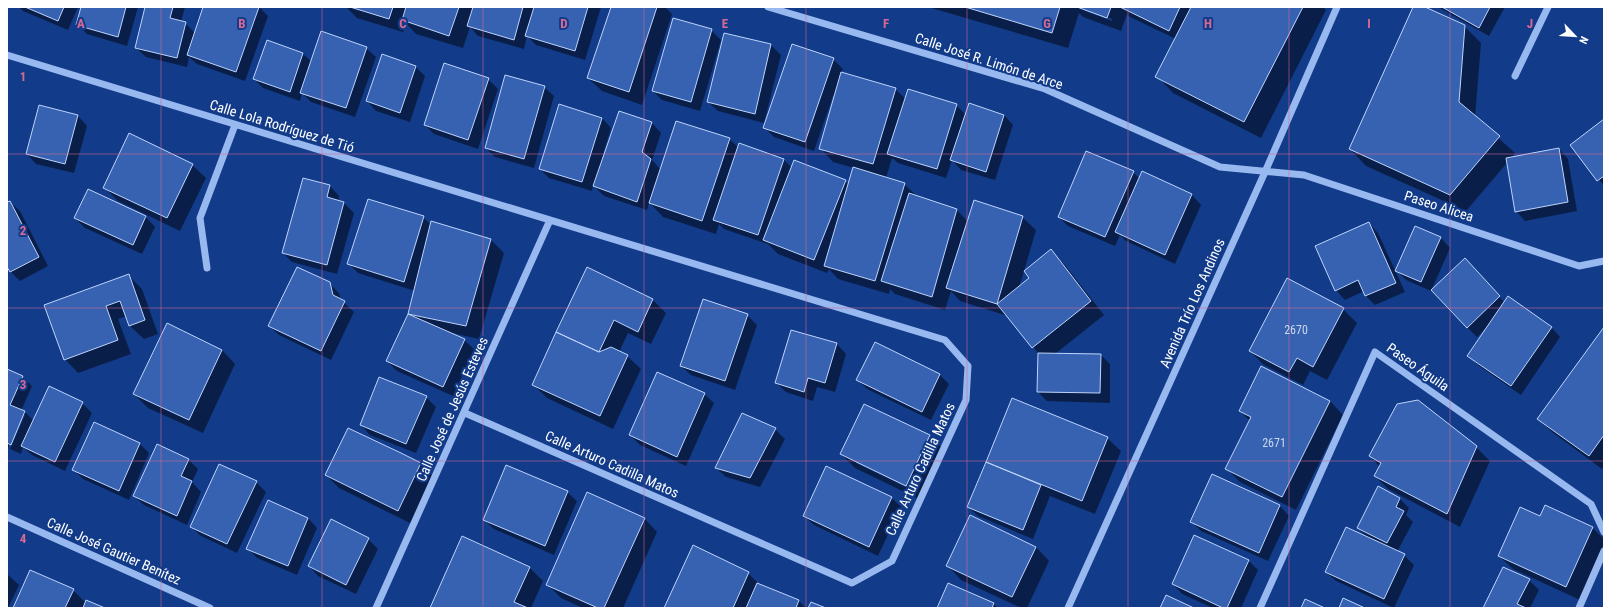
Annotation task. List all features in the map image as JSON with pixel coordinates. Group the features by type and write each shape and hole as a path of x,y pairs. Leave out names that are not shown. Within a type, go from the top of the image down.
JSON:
{"street":[{"name":"Calle José R. Limón de Arce","path":"768,7 1045,89 1220,167 1265,172"},
{"name":"Avenida Trío Los Andinos","path":"1068,608 1265,172 1337,7"},
{"path":"1515,76 1548,7"},
{"name":"Calle Lola Rodríguez de Tió","path":"7,55 550,220"},
{"path":"207,268 200,218 235,125"},
{"name":"Paseo Alicea","path":"1265,172 1304,175 1579,266 1604,261"},
{"name":"Calle Arturo Cadilla Matos","path":"464,413 852,583 892,561 966,400 968,366 945,340 550,220"},
{"name":"Calle José de Jesús Esteves","path":"376,608 550,220"},
{"name":"Paseo Águila","path":"1260,608 1375,352 1591,504 1604,532"},
{"name":"Calle José Gautier Benítez","path":"7,517 210,608"},
{"path":"1579,608 1604,551"}],"building":[{"path":"25,7 64,7 58,21"},
{"path":"81,7 126,7 118,37 76,25"},
{"path":"145,7 173,7 170,18 186,22 177,58 135,48"},
{"path":"203,7 259,7 236,72 187,55"},
{"path":"350,7 393,7 389,19"},
{"path":"406,7 459,7 449,36 402,20"},
{"path":"473,7 523,7 514,40 467,26"},
{"path":"534,7 588,7 575,51 525,36"},
{"path":"611,7 657,7 629,92 587,78"},
{"path":"965,7 1060,7 1052,33"},
{"path":"1077,7 1111,7 1107,18"},
{"path":"1120,7 1180,7 1169,31"},
{"path":"1191,7 1303,7 1244,122 1155,77"},
{"path":"1413,7 1425,7 1465,25 1459,102 1500,136 1450,195 1349,149"},
{"path":"1442,7 1490,7 1479,28"},
{"path":"673,18 712,29 691,102 652,91"},
{"path":"321,31 367,47 346,108 300,93"},
{"path":"724,33 771,44 755,114 707,102"},
{"path":"267,40 303,53 290,92 253,79"},
{"path":"792,44 834,58 805,142 763,128"},
{"path":"382,54 416,66 400,113 366,101"},
{"path":"444,63 489,78 468,140 424,125"},
{"path":"841,72 896,88 873,164 819,149"},
{"path":"505,75 545,86 524,159 485,148"},
{"path":"908,89 957,104 937,169 887,154"},
{"path":"969,103 1004,115 986,172 950,160"},
{"path":"559,104 602,118 582,182 539,169"},
{"path":"39,105 78,115 65,164 26,154"},
{"path":"619,111 652,122 642,152 651,159 637,202 593,186"},
{"path":"1604,119 1604,176 1597,181 1570,145"},
{"path":"676,121 730,138 702,221 649,203"},
{"path":"129,133 193,164 167,218 103,188"},
{"path":"739,143 784,159 758,235 713,220"},
{"path":"1559,148 1568,202 1515,212 1506,158"},
{"path":"1086,151 1134,171 1105,237 1058,217"},
{"path":"794,160 846,180 814,260 763,240"},
{"path":"853,167 905,183 875,281 824,266"},
{"path":"1142,171 1192,194 1165,255 1115,232"},
{"path":"303,178 330,185 327,197 344,202 327,265 282,253"},
{"path":"88,189 146,216 133,245 74,218"},
{"path":"909,193 957,209 932,297 881,281"},
{"path":"368,199 424,216 404,282 347,264"},
{"path":"974,200 1023,216 997,304 946,288"},
{"path":"10,201 39,257 10,272 7,267 7,202"},
{"path":"431,221 491,239 466,326 408,314"},
{"path":"1369,222 1396,283 1365,296 1358,280 1335,291 1315,246"},
{"path":"1415,226 1441,237 1421,282 1395,271"},
{"path":"1051,249 1091,301 1032,348 997,304 1029,278 1024,271"},
{"path":"1465,258 1500,296 1467,328 1431,290"},
{"path":"297,267 330,282 333,295 345,301 321,351 268,326"},
{"path":"587,267 653,299 638,332 614,320 599,352 556,332"},
{"path":"129,274 145,320 129,326 120,301 106,306 118,340 64,360 44,305"},
{"path":"1287,278 1344,308 1313,367 1297,358 1289,372 1249,351"},
{"path":"1508,296 1552,327 1511,386 1467,356"},
{"path":"703,299 748,314 725,381 680,366"},
{"path":"408,314 465,339 443,387 386,361"},
{"path":"167,323 222,350 189,420 133,394"},
{"path":"1604,327 1604,435 1589,456 1537,419"},
{"path":"791,330 837,343 825,383 808,378 804,392 775,383"},
{"path":"556,332 599,352 611,347 628,355 600,416 532,385"},
{"path":"875,342 940,374 922,412 856,380"},
{"path":"1038,353 1101,354 1100,393 1037,392"},
{"path":"1261,366 1330,401 1282,497 1225,469 1251,417 1239,411"},
{"path":"7,369 23,376 10,405 25,411 11,445 7,443"},
{"path":"657,372 705,393 677,457 629,435"},
{"path":"379,377 427,396 406,444 360,425"},
{"path":"49,386 83,402 55,462 21,446"},
{"path":"1012,398 1108,437 1082,501 986,462"},
{"path":"1418,400 1477,446 1447,514 1374,476 1381,463 1369,456 1397,404"},
{"path":"864,404 930,435 906,486 840,454"},
{"path":"742,413 776,428 750,478 715,468"},
{"path":"94,422 140,443 119,491 72,470"},
{"path":"348,428 421,463 398,511 325,475"},
{"path":"157,444 189,459 181,476 192,481 177,516 133,496"},
{"path":"986,462 1041,485 1023,530 967,507"},
{"path":"219,464 257,481 227,544 190,527"},
{"path":"506,465 568,491 545,546 483,520"},
{"path":"826,466 892,497 869,547 803,516"},
{"path":"1212,474 1280,505 1259,553 1190,522"},
{"path":"1378,486 1400,498 1396,507 1404,511 1387,543 1357,528"},
{"path":"587,492 645,518 604,608 598,608 546,585"},
{"path":"268,500 308,518 288,566 246,549"},
{"path":"1545,505 1593,527 1566,587 1498,556 1520,507 1540,516"},
{"path":"970,515 1036,547 1012,597 946,566"},
{"path":"331,519 369,538 346,585 308,566"},
{"path":"1346,527 1405,554 1384,599 1325,572"},
{"path":"1194,535 1249,560 1227,608 1223,608 1172,584"},
{"path":"462,536 530,567 514,602 528,608 430,608"},
{"path":"693,545 749,572 733,608 664,608"},
{"path":"1503,567 1530,579 1517,604 1526,608 1483,608"},
{"path":"30,570 74,589 65,608 13,608"},
{"path":"757,583 799,600 796,608 746,608"},
{"path":"948,583 994,603 992,608 937,608"},
{"path":"1166,595 1194,608 1160,608"},
{"path":"1343,598 1365,608 1339,608"},
{"path":"1305,599 1325,608 1301,608"},
{"path":"86,600 105,608 83,608"},
{"path":"811,602 826,608 808,608"}]}
